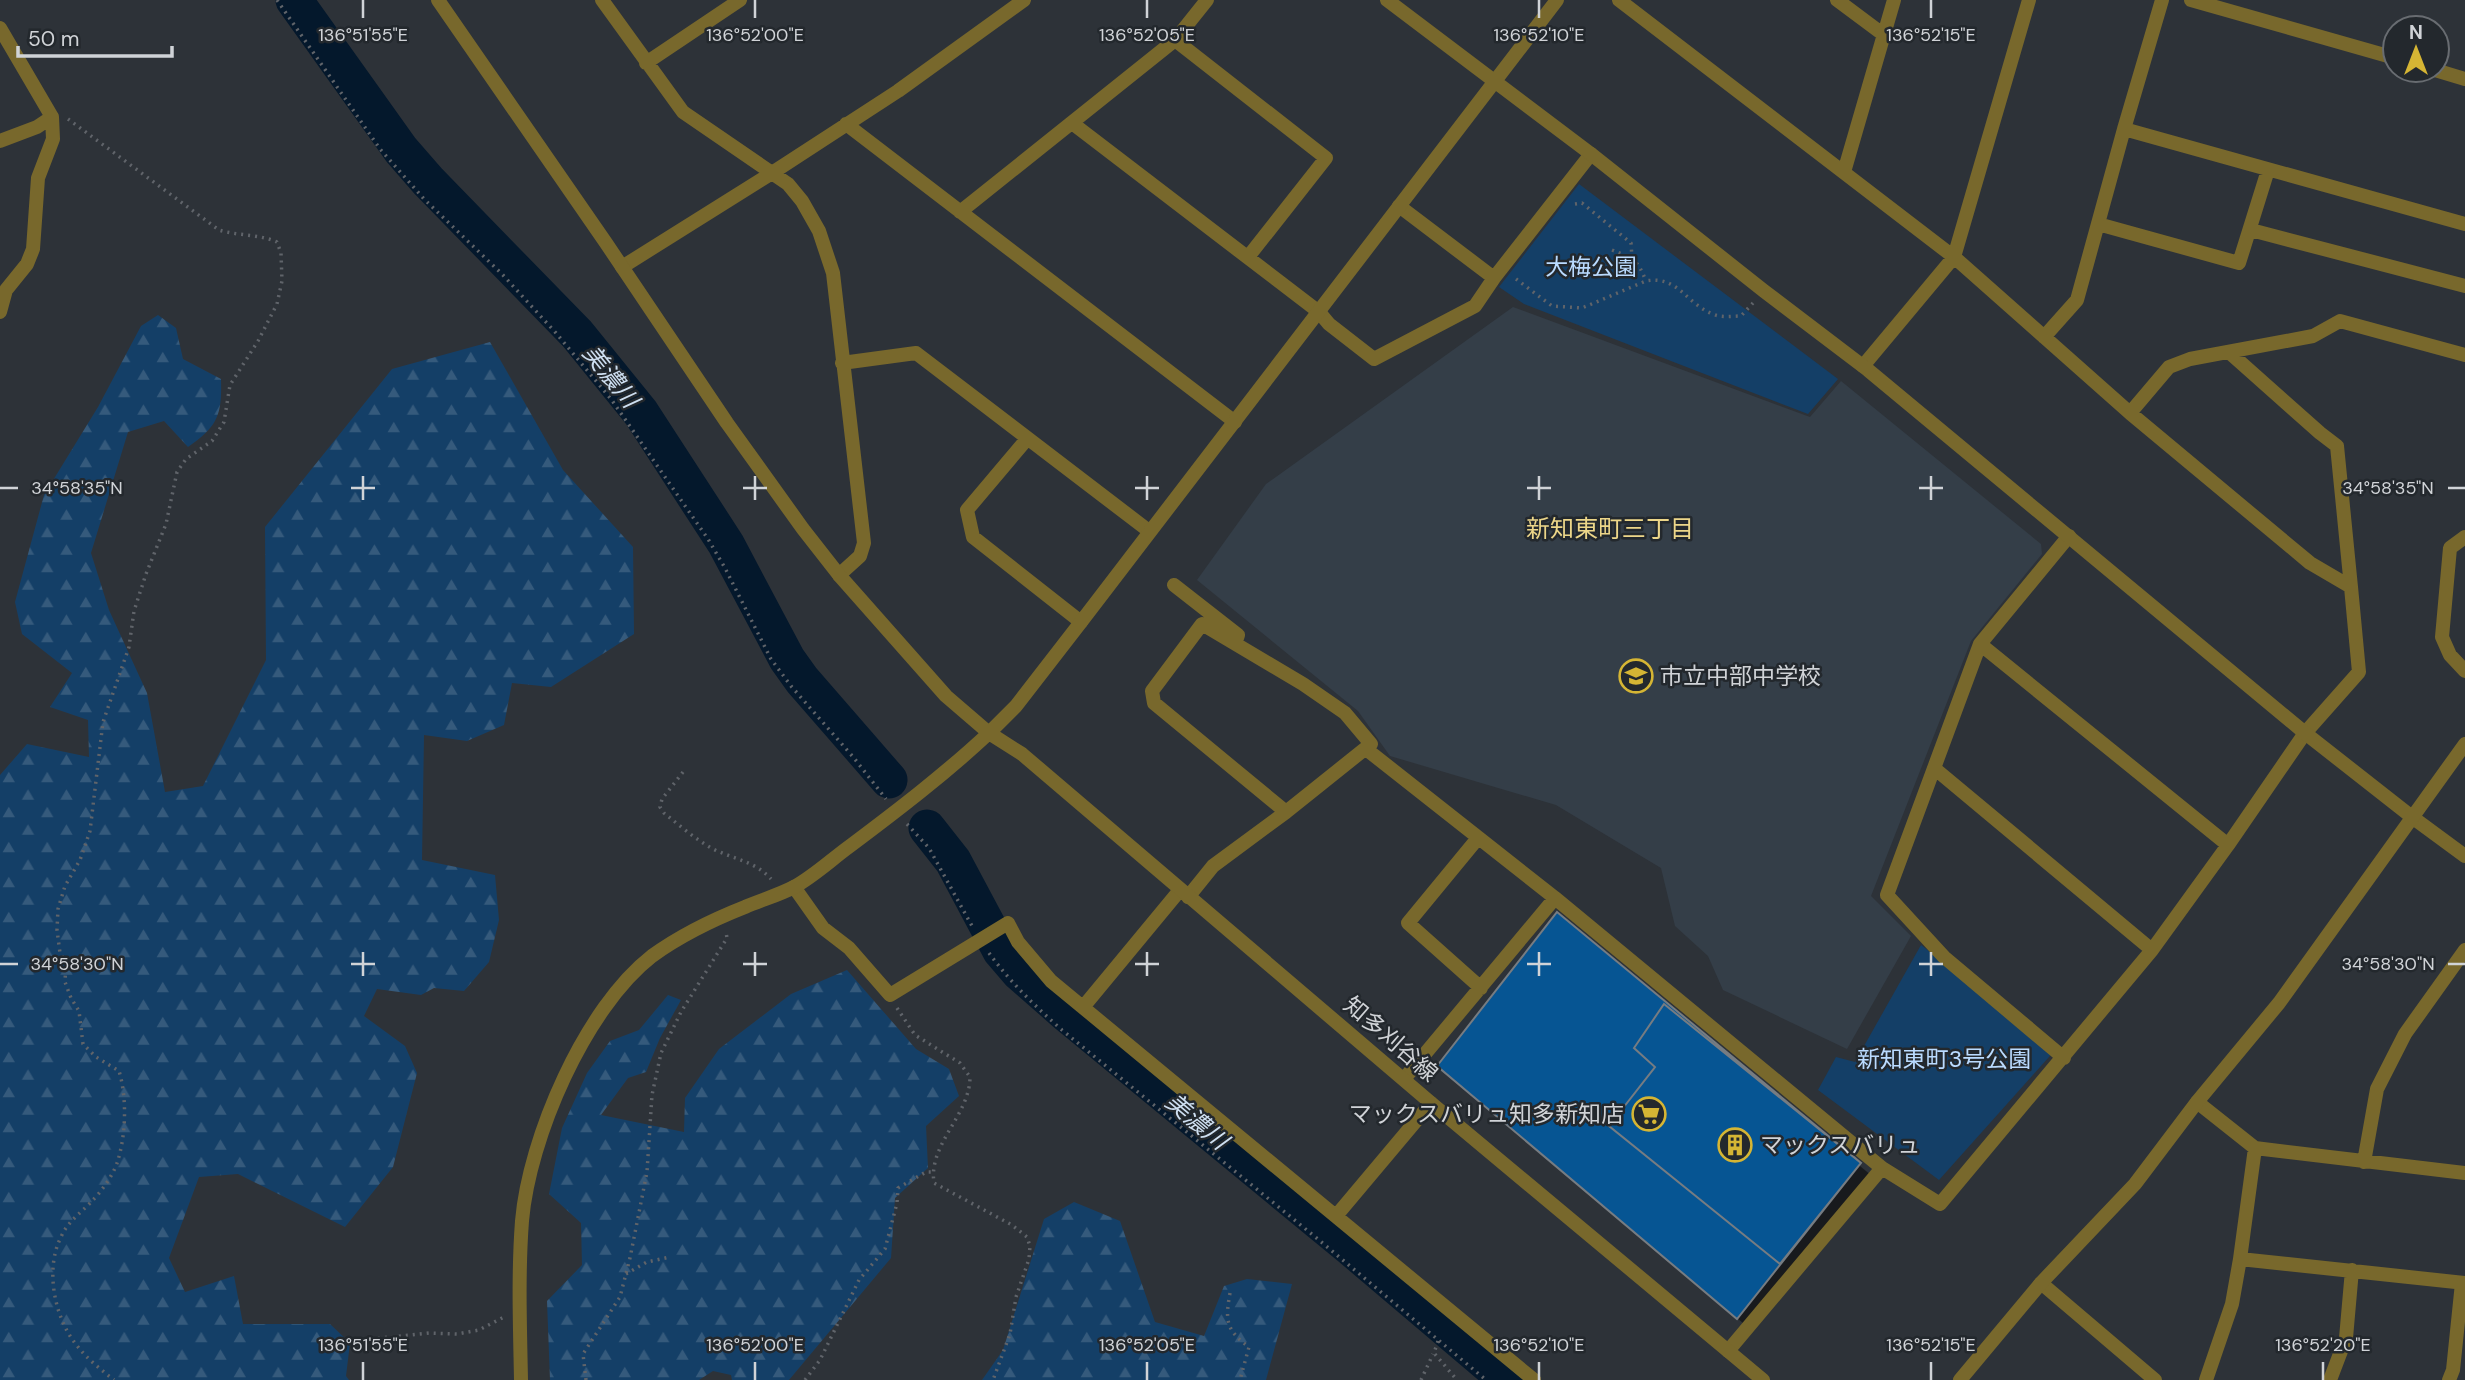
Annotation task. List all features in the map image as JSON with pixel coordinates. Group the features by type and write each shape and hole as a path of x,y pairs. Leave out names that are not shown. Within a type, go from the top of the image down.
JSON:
{"street":[{"path":"602,0 683,112 788,184 802,201 825,246 833,273 864,543 860,556 839,575"},
{"path":"646,63 740,0"},
{"path":"622,267 772,173 931,68 1024,0"},
{"path":"960,212 1175,40 1207,0"},
{"path":"1387,0 1591,154 1863,366 2305,733 2465,856"},
{"path":"521,1380 519,1311 522,1220 527,1187 548,1118 566,1076 595,1021 633,973 663,949 684,934 794,887 951,768 1016,706 1557,0"},
{"path":"1619,0 1954,257 2130,413 2310,563 2351,587"},
{"path":"1838,0 1884,35"},
{"path":"1843,172 1894,0"},
{"path":"1863,366 1954,257 2029,0"},
{"path":"2044,337 2077,300 2162,0"},
{"path":"2191,0 2381,54"},
{"name":"知多刈谷線","path":"442,1 762,473 839,575 946,696 989,733 1022,754 1431,1103 1763,1380"},
{"path":"0,28 52,117 53,139 38,177 33,249 27,264 6,290 0,312"},
{"path":"1175,40 1326,158 1248,257"},
{"path":"0,141 37,127 52,117"},
{"path":"1072,123 1319,312 1329,324 1374,359 1475,306 1591,154"},
{"path":"846,124 1235,422"},
{"path":"2124,129 2465,223"},
{"path":"2098,224 2239,262 2268,170"},
{"path":"1399,206 1498,273"},
{"path":"2251,230 2465,286"},
{"path":"2130,413 2169,367 2190,359 2313,336 2340,321 2465,355"},
{"path":"1366,749 1555,898 1882,1168 1940,1204 2152,950 2305,733 2359,672 2337,446 2230,353"},
{"path":"842,363 916,354 1149,531"},
{"path":"1027,439 967,510 973,537 1081,622"},
{"path":"2064,1058 1944,957 1887,895 1980,644 2069,536"},
{"path":"2465,537 2450,548 2442,637 2450,655 2465,671"},
{"path":"1174,584 1238,635 1235,642"},
{"path":"1084,1006 1184,893 1213,866 1286,812 1371,744 1345,713 1235,642 1202,624 1152,691 1154,703 1286,812"},
{"path":"1980,644 2228,845"},
{"path":"1960,1380 2040,1283 2135,1184 2197,1102 2279,1003 2465,744"},
{"path":"1934,768 2152,950"},
{"path":"1478,838 1408,923 1481,988"},
{"path":"794,887 822,928 849,948 890,995 1008,923 1018,942 1051,981 1534,1380"},
{"path":"1404,1079 1555,898"},
{"path":"2364,1161 2377,1089 2405,1034 2465,950"},
{"path":"2197,1102 2255,1148 2465,1173"},
{"path":"1336,1216 1431,1103"},
{"path":"2206,1380 2232,1304 2255,1148"},
{"path":"1728,1351 1882,1168"},
{"path":"2240,1259 2464,1283 2449,1380"},
{"path":"2330,1380 2346,1338 2352,1269"},
{"path":"2040,1283 2155,1380"}],"path":[{"path":"277,0 380,149 424,200 520,294 611,399 708,539 771,659 896,812 929,848 1004,974 1062,1030 1320,1240 1486,1380"},
{"path":"52,117 70,120 219,230 236,235 264,236 277,242 281,253 282,281 277,304 258,341 230,385 224,422 212,441 186,459 177,472 166,524 145,573 134,611 130,647 103,722 90,831 80,860 65,886 58,909 57,930 60,953 66,962 65,982 79,1011 83,1044 96,1057 119,1071 124,1086 118,1162 93,1200 71,1220 60,1239 53,1267 55,1293 61,1318 74,1342 114,1380"},
{"path":"1574,204 1582,203 1631,243 1632,258"},
{"path":"1612,250 1632,258 1639,264 1646,281"},
{"path":"1498,273 1552,306 1582,308 1646,281 1657,279 1669,281 1701,309 1716,316 1741,316 1764,291"},
{"path":"682,772 662,799 660,807 664,813 705,844 764,871 771,879 775,895"},
{"path":"586,1380 583,1353 620,1297 647,1172 652,1095 660,1053 681,1012 727,938 725,926"},
{"path":"890,995 915,1035 960,1063 970,1076 967,1095 937,1157 933,1172 934,1183 1012,1225 1027,1237 1030,1246 1029,1259 1016,1297 1010,1334 992,1380"},
{"path":"805,1380 820,1360 859,1280 885,1249 898,1188 926,1172 933,1172"},
{"path":"625,1274 647,1262 670,1257"},
{"path":"1230,1293 1229,1328 1233,1335 1249,1347 1240,1380"},
{"path":"371,1339 429,1333 457,1334 479,1330 519,1311"},
{"path":"1421,1380 1438,1340"},
{"path":"1434,1353 1457,1380"}],"shaded area":[{"name":"市立中部中学校","path":"1513,307 1810,417 1841,381 2041,544 2042,554 1971,641 1871,896 1911,936 1847,1049 1723,990 1708,956 1675,926 1661,868 1556,805 1390,756 1358,711 1197,580 1266,484"}],"green space":[{"name":"大梅公園","path":"1579,184 1838,379 1808,414 1524,304 1499,287"},
{"path":"158,315 176,328 183,359 221,379 219,411 206,433 188,447 164,421 128,432 91,553 109,610 147,693 165,792 203,786 266,660 265,527 392,369 490,342 563,470 633,547 634,634 551,687 512,683 504,725 467,741 424,735 422,860 495,875 499,920 489,962 464,991 434,988 421,995 377,989 364,1016 405,1046 417,1073 393,1167 345,1227 238,1174 199,1177 169,1258 185,1292 234,1276 243,1324 330,1324 350,1343 346,1376 349,1380 0,1380 0,775 27,744 89,757 88,720 50,707 72,673 22,634 15,602 44,495 98,407 141,326"},
{"name":"新知東町3号公園","path":"1921,945 2057,1048 1939,1180 1818,1090 1836,1057 1855,1062"},
{"path":"847,970 916,1049 949,1069 959,1096 926,1126 928,1168 895,1198 891,1258 789,1380 732,1380 731,1375 713,1371 699,1380 550,1380 547,1301 582,1265 581,1223 549,1194 562,1128 587,1073 610,1041 639,1030 668,995 681,1000 660,1038 646,1072 628,1078 601,1115 684,1132 685,1098 719,1049 791,994"},
{"path":"1074,1202 1120,1221 1155,1322 1204,1336 1224,1286 1247,1279 1292,1284 1266,1380 982,1380 1003,1350 1044,1219"}],"building":[{"name":"マックスバリュ知多新知店","path":"1557,912 1861,1163 1737,1319 1437,1066"},
{"name":"マックスバリュ","path":"1664,1004 1861,1163 1780,1264 1609,1126 1655,1067 1634,1048"}],"waterway":[{"name":"美濃川","path":"294,0 401,150 577,334 641,413 726,544 787,659 889,780"},
{"name":"美濃川","path":"927,828 953,861 1001,951 1019,972 1507,1380"}],"place":[{"name":"市立中部中学校","path":"1636,676"},
{"name":"マックスバリュ知多新知店","path":"1649,1114"},
{"name":"マックスバリュ","path":"1735,1145"}],"district":[{"name":"新知東町三丁目","path":"1610,528"}]}
